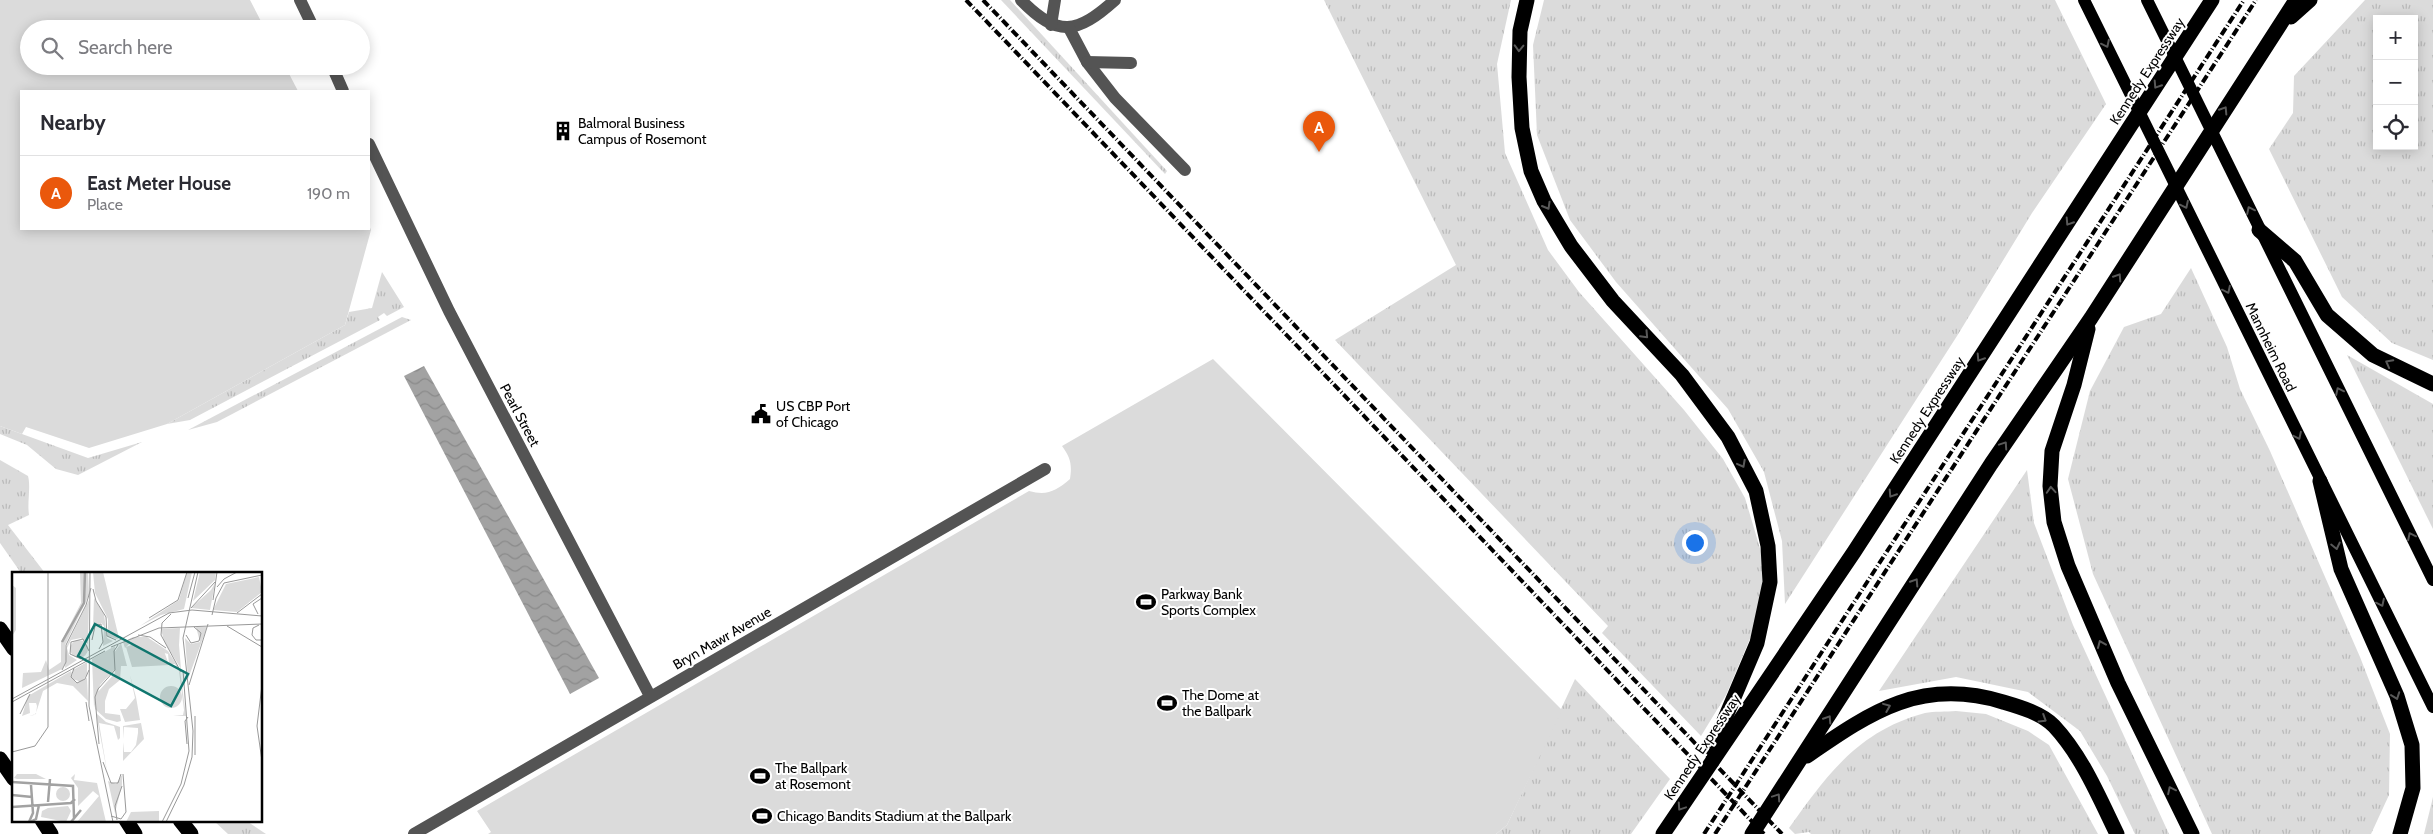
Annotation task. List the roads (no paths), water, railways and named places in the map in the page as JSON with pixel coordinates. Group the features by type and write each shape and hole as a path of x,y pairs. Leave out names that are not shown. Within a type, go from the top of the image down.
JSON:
{"highway":[{"path":"1527,0 1520,31 1519,77 1522,128 1531,172 1544,201 1571,246 1613,301 1682,375 1728,437 1756,491 1768,546 1770,582 1757,643 1698,781"},
{"name":"Kennedy Expressway","path":"1663,834 1854,552 2212,0"},
{"path":"1752,834 1991,464 2091,318 2296,0"},
{"path":"2268,42 2310,0"},
{"path":"2259,230 2295,261 2327,315 2373,355 2433,384"},
{"path":"2091,318 2074,385 2052,451 2050,486 2054,522 2068,566 2118,683 2192,834"},
{"path":"2320,481 2341,569 2397,696 2412,746 2413,788 2400,834"},
{"path":"1801,760 1874,712 1908,698 1946,694 1989,697 2027,709 2052,725 2074,750 2116,834"},
{"path":"0,759 12,776"},
{"path":"43,822 51,834"},
{"path":"127,822 135,834"},
{"path":"182,822 191,834"}],"main road":[{"name":"Mannheim Road","path":"2084,0 2433,707"},
{"path":"2147,0 2433,580"}],"street":[{"path":"300,0 310,20"},
{"path":"1021,0 1036,16 1051,25 1069,28 1095,18 1115,0"},
{"path":"1051,25 1055,0"},
{"path":"1069,28 1087,62 1115,98 1185,170"},
{"path":"1087,62 1131,63"},
{"path":"336,75 343,90"},
{"name":"Pearl Street","path":"370,146 453,319 650,696"},
{"name":"Bryn Mawr Avenue","path":"414,834 1046,469"}],"water":[{"path":"424,366 599,678 570,694 404,376"}],"railway":[{"path":"966,0 1764,834"},
{"path":"983,0 1782,834"},
{"path":"1704,834 2244,0"},
{"path":"1715,834 2256,0"}],"place":[{"name":"Balmoral Business Campus of Rosemont","path":"563,131"},
{"name":"East Meter House","path":"1319,152"},
{"name":"US CBP Port of Chicago","path":"761,414"},
{"name":"Parkway Bank Sports Complex","path":"1146,602"},
{"name":"The Dome at the Ballpark","path":"1167,703"},
{"name":"The Ballpark at Rosemont","path":"760,776"},
{"name":"Chicago Bandits Stadium at the Ballpark","path":"762,816"}]}
